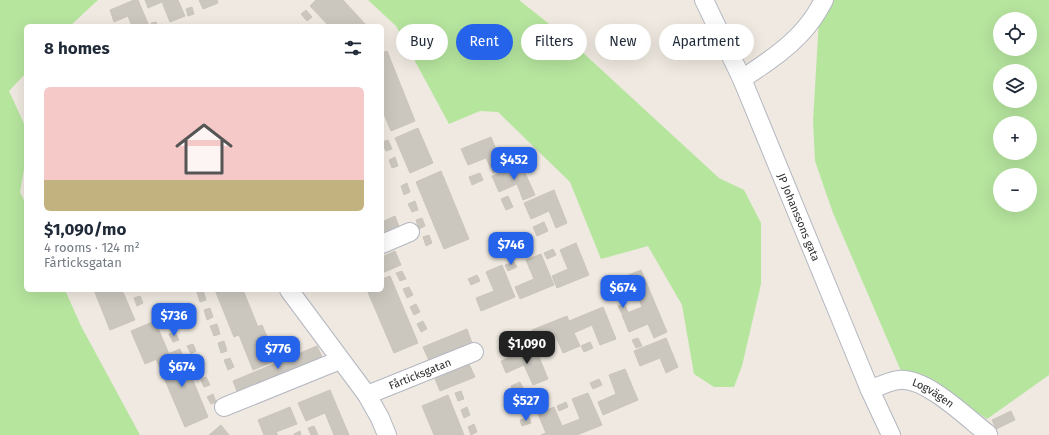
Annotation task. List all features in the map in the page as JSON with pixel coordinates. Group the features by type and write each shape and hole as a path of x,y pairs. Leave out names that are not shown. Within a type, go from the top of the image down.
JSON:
{"street":[{"name":"JP Johanssons gata","path":"704,0 742,79 870,390 891,435"},
{"path":"742,79 772,58 802,32 812,21 824,0"},
{"path":"384,243 410,232"},
{"path":"290,292 367,395 380,418 387,435"},
{"name":"Fårticksgatan","path":"367,395 474,352"},
{"path":"224,407 340,360"},
{"name":"Logvägen","path":"870,390 899,380 920,384 936,392 988,434"}],"green space":[{"path":"0,0 98,0 72,24 24,24 24,75 9,91 24,124 24,169 20,192 24,201 24,292 66,292 81,326 140,435 0,435"},
{"path":"368,0 519,0 549,24 521,24 521,60 587,60 587,56 719,178 744,190 761,223 761,284 742,366 734,387 714,387 694,374 682,305 648,246 601,259 570,182 498,112 480,111 449,124 414,60 448,60 448,24 396,24 396,26"},
{"path":"828,0 1049,0 1049,375 987,419 939,387 901,371 833,213 815,161 813,121 819,19"}],"building":[{"path":"134,0 138,0 148,24 131,24 128,16 114,22 110,10"},
{"path":"145,0 178,0 185,16 170,22 162,2 148,8"},
{"path":"199,0 217,0 218,3 203,9"},
{"path":"316,0 343,0 365,24 327,24 310,6"},
{"path":"192,7 194,14 188,16 186,9"},
{"path":"306,10 312,17 307,21 301,14"},
{"path":"387,51 415,121 391,131 384,114 384,52"},
{"path":"418,128 433,163 410,173 395,138"},
{"path":"491,137 504,169 493,173 486,158 468,165 461,149"},
{"path":"388,140 392,149 386,151 384,141"},
{"path":"395,157 398,166 392,168 389,160"},
{"path":"521,164 535,195 523,200 517,184 499,192 492,176"},
{"path":"441,171 469,239 444,249 416,182"},
{"path":"480,173 483,180 472,185 469,177"},
{"path":"407,183 410,192 404,195 401,186"},
{"path":"554,190 567,223 556,228 549,211 531,219 524,203"},
{"path":"508,196 513,207 506,210 501,199"},
{"path":"415,201 418,210 412,212 408,204"},
{"path":"395,216 400,229 384,235 384,221"},
{"path":"422,218 425,226 419,229 416,220"},
{"path":"544,222 548,231 537,236 533,227"},
{"path":"429,235 432,243 426,246 423,237"},
{"path":"576,243 589,275 557,288 552,276 568,269 560,250"},
{"path":"553,249 556,255 547,259 544,253"},
{"path":"395,251 401,265 384,272 384,256"},
{"path":"541,254 554,285 520,299 515,287 534,279 526,260"},
{"path":"514,262 517,267 508,271 505,265"},
{"path":"502,265 515,297 481,311 476,298 494,291 486,272"},
{"path":"641,270 667,332 654,338 648,324 629,332 622,315 642,307 636,292 616,300 609,283"},
{"path":"402,271 406,279 400,281 396,273"},
{"path":"477,275 480,281 471,285 468,279"},
{"path":"390,276 418,343 394,353 368,292 384,292 384,278"},
{"path":"409,287 413,295 407,298 403,289"},
{"path":"95,292 123,292 135,320 110,330"},
{"path":"197,292 204,292 206,300 200,302"},
{"path":"216,292 244,292 258,327 234,337"},
{"path":"140,296 143,303 137,306 134,298"},
{"path":"416,304 420,312 414,315 410,307"},
{"path":"624,304 628,312 622,314 618,306"},
{"path":"603,307 616,339 600,345 592,325 574,333 580,346 563,353 555,334 537,341 532,330 567,316 569,321"},
{"path":"210,308 213,317 207,320 204,310"},
{"path":"168,315 172,322 166,325 163,317"},
{"path":"155,321 169,354 145,364 131,331"},
{"path":"423,321 427,329 421,332 417,324"},
{"path":"217,324 220,334 214,336 210,326"},
{"path":"262,325 277,360 253,370 239,335"},
{"path":"467,329 472,343 429,361 423,347"},
{"path":"175,332 179,340 173,342 169,334"},
{"path":"638,338 642,346 636,348 632,340"},
{"path":"666,338 678,367 666,373 660,358 640,366 634,351"},
{"path":"224,341 227,351 221,353 218,343"},
{"path":"590,342 593,348 584,352 581,346"},
{"path":"193,344 196,351 191,354 187,346"},
{"path":"317,346 323,359 238,394 233,381"},
{"path":"535,347 548,379 533,385 524,365 506,373 501,361"},
{"path":"180,349 208,417 185,427 156,359"},
{"path":"230,358 234,367 228,370 224,360"},
{"path":"200,361 203,368 197,371 194,363"},
{"path":"469,364 475,377 440,391 435,379"},
{"path":"625,369 638,400 603,415 598,402 616,394 609,375"},
{"path":"206,377 210,385 204,387 201,380"},
{"path":"599,379 602,385 593,389 590,383"},
{"path":"520,382 523,388 514,392 511,386"},
{"path":"330,390 349,435 334,435 325,413 306,421 298,403"},
{"path":"461,391 464,399 458,401 455,393"},
{"path":"588,393 602,425 577,435 541,435 546,433 538,414 554,407 562,426 580,419 572,399"},
{"path":"213,394 216,402 211,404 207,397"},
{"path":"448,395 464,435 434,435 422,406"},
{"path":"566,402 568,407 559,411 557,406"},
{"path":"290,407 297,424 276,432 278,435 264,435 258,420"},
{"path":"467,407 470,415 464,418 461,410"},
{"path":"1011,411 1015,420 996,429 992,420"},
{"path":"529,417 531,423 522,426 520,420"},
{"path":"474,424 477,432 471,435 468,427"},
{"path":"221,425 229,435 209,435"},
{"path":"314,426 318,435 311,435 308,428"},
{"path":"300,431 301,435 294,435 294,434"}]}
